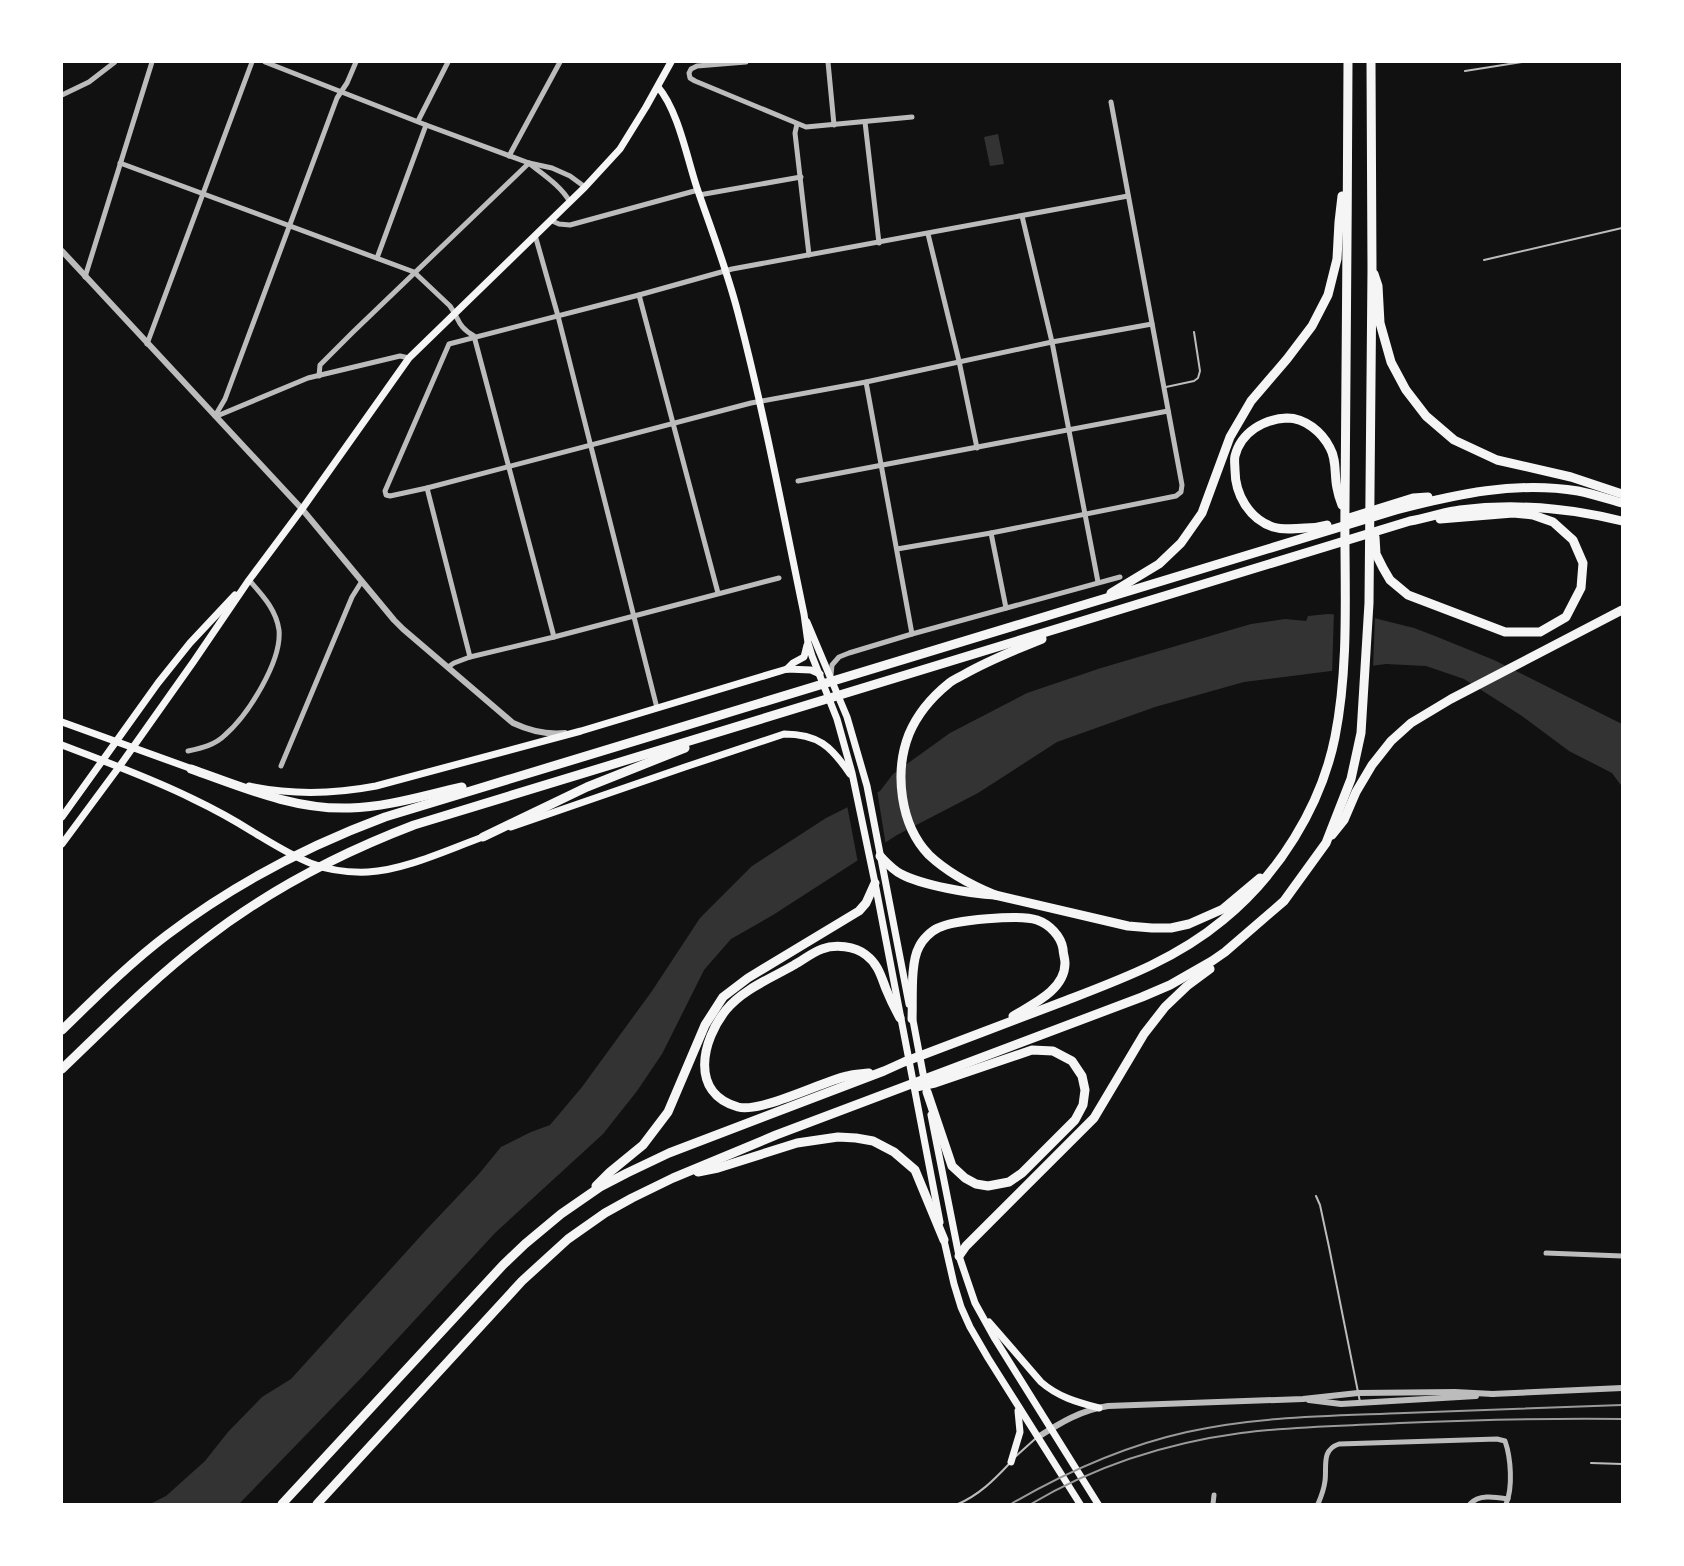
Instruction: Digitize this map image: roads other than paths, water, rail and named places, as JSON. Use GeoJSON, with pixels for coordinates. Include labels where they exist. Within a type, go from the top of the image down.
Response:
{"type":"FeatureCollection","features":[{"type":"Feature","properties":{"kind":"highway"},"geometry":{"type":"LineString","coordinates":[[282,1504],[503,1265],[543,1228],[586,1197],[655,1159],[1134,974],[1202,936],[1248,898],[1273,868],[1303,823],[1322,782],[1335,738],[1343,679],[1348,62]]}},
{"type":"Feature","properties":{"kind":"highway"},"geometry":{"type":"LineString","coordinates":[[1326,843],[1351,779],[1361,733],[1366,679],[1369,603],[1372,269],[1371,62]]}},
{"type":"Feature","properties":{"kind":"highway"},"geometry":{"type":"LineString","coordinates":[[1102,599],[1159,564],[1181,543],[1202,513],[1230,437],[1251,401],[1312,326],[1328,295],[1337,259],[1339,222],[1348,159]]}},
{"type":"Feature","properties":{"kind":"highway"},"geometry":{"type":"LineString","coordinates":[[1372,269],[1378,286],[1380,322],[1391,362],[1406,390],[1426,416],[1454,440],[1497,460],[1571,477],[1623,494]]}},
{"type":"Feature","properties":{"kind":"highway"},"geometry":{"type":"LineString","coordinates":[[1320,530],[1289,530],[1272,526],[1257,519],[1242,502],[1235,480],[1235,456],[1245,438],[1256,427],[1272,420],[1290,418],[1306,423],[1321,434],[1331,449],[1337,487],[1345,516]]}},
{"type":"Feature","properties":{"kind":"highway"},"geometry":{"type":"LineString","coordinates":[[62,1030],[129,966],[166,935],[222,896],[262,872],[322,842],[374,821],[1102,599],[1396,506],[1413,498],[1443,497],[1485,490],[1527,487],[1578,491],[1623,503]]}},
{"type":"Feature","properties":{"kind":"highway"},"geometry":{"type":"LineString","coordinates":[[1370,496],[1376,554],[1390,580],[1408,595],[1505,632],[1540,632],[1566,617],[1581,588],[1583,563],[1573,540],[1553,522],[1533,515],[1513,513],[1410,521]]}},
{"type":"Feature","properties":{"kind":"highway"},"geometry":{"type":"LineString","coordinates":[[62,1069],[148,987],[203,941],[255,904],[290,883],[332,860],[392,833],[1410,521],[1459,510],[1504,506],[1551,508],[1623,521]]}},
{"type":"Feature","properties":{"kind":"highway"},"geometry":{"type":"LineString","coordinates":[[317,1504],[516,1287],[568,1239],[632,1198],[673,1178],[881,1095],[1142,997],[1184,978],[1225,952],[1284,901],[1344,820],[1356,792],[1372,765],[1391,741],[1411,723],[1451,699],[1623,610]]}},
{"type":"Feature","properties":{"kind":"highway"},"geometry":{"type":"LineString","coordinates":[[995,895],[951,873],[928,854],[920,842],[907,817],[901,780],[909,734],[924,709],[949,683],[985,662],[1097,616]]}},
{"type":"Feature","properties":{"kind":"highway"},"geometry":{"type":"LineString","coordinates":[[483,837],[587,787],[740,725]]}},
{"type":"Feature","properties":{"kind":"highway"},"geometry":{"type":"LineString","coordinates":[[191,769],[288,802],[319,807],[349,808],[374,806],[536,771]]}},
{"type":"Feature","properties":{"kind":"highway"},"geometry":{"type":"LineString","coordinates":[[880,854],[891,868],[912,880],[979,894],[995,895],[1128,926],[1152,928],[1171,928],[1189,924],[1223,909],[1248,886],[1273,868]]}},
{"type":"Feature","properties":{"kind":"highway"},"geometry":{"type":"LineString","coordinates":[[586,1197],[610,1172],[643,1145],[668,1112],[705,1025],[723,997],[747,978],[859,911],[866,903],[875,883]]}},
{"type":"Feature","properties":{"kind":"highway"},"geometry":{"type":"LineString","coordinates":[[912,1019],[916,954],[919,946],[936,928],[957,921],[1020,917],[1036,920],[1050,928],[1062,943],[1065,964],[1061,980],[1043,999],[996,1027]]}},
{"type":"Feature","properties":{"kind":"highway"},"geometry":{"type":"LineString","coordinates":[[884,1071],[847,1076],[761,1106],[740,1108],[721,1100],[708,1086],[704,1070],[706,1050],[716,1027],[727,1010],[746,993],[823,948],[841,946],[853,948],[868,956],[880,972],[900,1018]]}},
{"type":"Feature","properties":{"kind":"highway"},"geometry":{"type":"LineString","coordinates":[[959,1257],[967,1244],[1095,1118],[1144,1034],[1165,1007],[1187,986],[1223,959],[1225,952]]}},
{"type":"Feature","properties":{"kind":"highway"},"geometry":{"type":"LineString","coordinates":[[881,1095],[935,1083],[1032,1050],[1053,1051],[1072,1061],[1082,1077],[1085,1090],[1083,1105],[1075,1120],[1022,1173],[1009,1182],[988,1186],[976,1184],[965,1178],[952,1166],[929,1104],[927,1092]]}},
{"type":"Feature","properties":{"kind":"highway"},"geometry":{"type":"LineString","coordinates":[[673,1178],[718,1168],[797,1143],[838,1137],[873,1141],[894,1152],[915,1170],[944,1240]]}},
{"type":"Feature","properties":{"kind":"main road"},"geometry":{"type":"LineString","coordinates":[[62,844],[133,748],[249,580],[409,358],[570,202],[620,149],[671,62]]}},
{"type":"Feature","properties":{"kind":"main road"},"geometry":{"type":"LineString","coordinates":[[658,87],[667,98],[737,311],[760,402],[808,643],[843,737],[875,883],[954,1284],[966,1317],[988,1358],[1080,1504]]}},
{"type":"Feature","properties":{"kind":"main road"},"geometry":{"type":"LineString","coordinates":[[62,817],[158,683],[190,643],[249,580]]}},
{"type":"Feature","properties":{"kind":"main road"},"geometry":{"type":"LineString","coordinates":[[804,614],[853,734],[868,794],[927,1092]]}},
{"type":"Feature","properties":{"kind":"main road"},"geometry":{"type":"LineString","coordinates":[[787,669],[804,657],[808,643]]}},
{"type":"Feature","properties":{"kind":"main road"},"geometry":{"type":"LineString","coordinates":[[62,722],[191,769],[266,789],[334,792],[376,786],[581,731],[787,669],[810,670],[831,677]]}},
{"type":"Feature","properties":{"kind":"main road"},"geometry":{"type":"LineString","coordinates":[[62,745],[192,799],[313,865],[351,872],[370,872],[408,864],[784,734],[798,734],[822,742],[837,755],[853,778]]}},
{"type":"Feature","properties":{"kind":"main road"},"geometry":{"type":"LineString","coordinates":[[929,1104],[959,1257],[979,1311],[1096,1502]]}},
{"type":"Feature","properties":{"kind":"main road"},"geometry":{"type":"LineString","coordinates":[[979,1311],[1050,1391],[1098,1408]]}},
{"type":"Feature","properties":{"kind":"main road"},"geometry":{"type":"LineString","coordinates":[[1011,1462],[1020,1429],[1017,1405]]}},
{"type":"Feature","properties":{"kind":"street"},"geometry":{"type":"LineString","coordinates":[[62,95],[89,82],[116,62]]}},
{"type":"Feature","properties":{"kind":"street"},"geometry":{"type":"LineString","coordinates":[[85,276],[152,62]]}},
{"type":"Feature","properties":{"kind":"street"},"geometry":{"type":"LineString","coordinates":[[147,344],[252,62]]}},
{"type":"Feature","properties":{"kind":"street"},"geometry":{"type":"LineString","coordinates":[[265,62],[509,156],[552,168],[570,176],[585,187]]}},
{"type":"Feature","properties":{"kind":"street"},"geometry":{"type":"LineString","coordinates":[[216,416],[225,399],[337,98],[356,62]]}},
{"type":"Feature","properties":{"kind":"street"},"geometry":{"type":"LineString","coordinates":[[418,121],[448,62]]}},
{"type":"Feature","properties":{"kind":"street"},"geometry":{"type":"LineString","coordinates":[[509,156],[560,62]]}},
{"type":"Feature","properties":{"kind":"street"},"geometry":{"type":"LineString","coordinates":[[746,62],[697,66],[691,69],[690,78],[806,128],[912,117]]}},
{"type":"Feature","properties":{"kind":"street"},"geometry":{"type":"LineString","coordinates":[[828,62],[834,125]]}},
{"type":"Feature","properties":{"kind":"street"},"geometry":{"type":"LineString","coordinates":[[897,549],[1085,515],[1176,496],[1181,492],[1182,485],[1112,102]]}},
{"type":"Feature","properties":{"kind":"street"},"geometry":{"type":"LineString","coordinates":[[866,122],[879,243]]}},
{"type":"Feature","properties":{"kind":"street"},"geometry":{"type":"LineString","coordinates":[[797,124],[795,133],[809,255]]}},
{"type":"Feature","properties":{"kind":"street"},"geometry":{"type":"LineString","coordinates":[[377,258],[426,125]]}},
{"type":"Feature","properties":{"kind":"street"},"geometry":{"type":"LineString","coordinates":[[120,163],[414,272],[450,306],[464,330],[474,336],[554,637]]}},
{"type":"Feature","properties":{"kind":"street"},"geometry":{"type":"LineString","coordinates":[[529,163],[565,193],[570,202]]}},
{"type":"Feature","properties":{"kind":"street"},"geometry":{"type":"LineString","coordinates":[[319,376],[320,366],[414,272],[529,163]]}},
{"type":"Feature","properties":{"kind":"street"},"geometry":{"type":"LineString","coordinates":[[550,220],[570,225],[698,192],[801,177]]}},
{"type":"Feature","properties":{"kind":"street"},"geometry":{"type":"LineString","coordinates":[[1128,196],[732,268],[639,295],[449,344],[386,488],[386,495],[427,488],[760,402],[1052,342],[1152,324]]}},
{"type":"Feature","properties":{"kind":"street"},"geometry":{"type":"LineString","coordinates":[[1022,216],[1052,342],[1098,582]]}},
{"type":"Feature","properties":{"kind":"street"},"geometry":{"type":"LineString","coordinates":[[927,234],[977,448]]}},
{"type":"Feature","properties":{"kind":"street"},"geometry":{"type":"LineString","coordinates":[[535,235],[558,316],[657,708]]}},
{"type":"Feature","properties":{"kind":"street"},"geometry":{"type":"LineString","coordinates":[[62,251],[302,508],[394,620],[513,723],[545,734],[581,731]]}},
{"type":"Feature","properties":{"kind":"street"},"geometry":{"type":"LineString","coordinates":[[639,295],[718,593]]}},
{"type":"Feature","properties":{"kind":"street"},"geometry":{"type":"LineString","coordinates":[[216,416],[308,378],[400,356],[409,358]]}},
{"type":"Feature","properties":{"kind":"street"},"geometry":{"type":"LineString","coordinates":[[866,382],[912,634]]}},
{"type":"Feature","properties":{"kind":"street"},"geometry":{"type":"LineString","coordinates":[[798,481],[1168,411]]}},
{"type":"Feature","properties":{"kind":"street"},"geometry":{"type":"LineString","coordinates":[[427,488],[470,657]]}},
{"type":"Feature","properties":{"kind":"street"},"geometry":{"type":"LineString","coordinates":[[991,533],[1006,608]]}},
{"type":"Feature","properties":{"kind":"street"},"geometry":{"type":"LineString","coordinates":[[831,677],[832,665],[839,657],[849,653],[1120,577]]}},
{"type":"Feature","properties":{"kind":"street"},"geometry":{"type":"LineString","coordinates":[[448,667],[470,657],[779,578]]}},
{"type":"Feature","properties":{"kind":"street"},"geometry":{"type":"LineString","coordinates":[[188,751],[213,744],[236,725],[266,680],[276,655],[279,632],[277,620],[266,599],[249,580]]}},
{"type":"Feature","properties":{"kind":"street"},"geometry":{"type":"LineString","coordinates":[[281,766],[352,597],[362,581]]}},
{"type":"Feature","properties":{"kind":"street"},"geometry":{"type":"LineString","coordinates":[[1546,1253],[1623,1256]]}},
{"type":"Feature","properties":{"kind":"street"},"geometry":{"type":"LineString","coordinates":[[1303,1399],[1331,1403],[1623,1388]]}},
{"type":"Feature","properties":{"kind":"street"},"geometry":{"type":"LineString","coordinates":[[1038,1437],[1068,1418],[1098,1408],[1303,1399],[1358,1393],[1493,1394]]}},
{"type":"Feature","properties":{"kind":"street"},"geometry":{"type":"LineString","coordinates":[[1318,1504],[1326,1480],[1325,1458],[1327,1451],[1333,1446],[1497,1438],[1505,1441],[1508,1449],[1511,1489],[1507,1502],[1480,1497],[1470,1504]]}},
{"type":"Feature","properties":{"kind":"street"},"geometry":{"type":"LineString","coordinates":[[1213,1504],[1214,1495]]}},
{"type":"Feature","properties":{"kind":"lane"},"geometry":{"type":"LineString","coordinates":[[1465,71],[1522,62]]}},
{"type":"Feature","properties":{"kind":"lane"},"geometry":{"type":"LineString","coordinates":[[1484,260],[1623,228]]}},
{"type":"Feature","properties":{"kind":"lane"},"geometry":{"type":"LineString","coordinates":[[1164,387],[1194,381],[1198,378],[1200,371],[1194,332]]}},
{"type":"Feature","properties":{"kind":"lane"},"geometry":{"type":"LineString","coordinates":[[1316,1196],[1329,1247],[1360,1402]]}},
{"type":"Feature","properties":{"kind":"lane"},"geometry":{"type":"LineString","coordinates":[[958,1504],[970,1499],[992,1482],[1038,1437]]}},
{"type":"Feature","properties":{"kind":"lane"},"geometry":{"type":"LineString","coordinates":[[1591,1463],[1623,1464]]}},
{"type":"Feature","properties":{"kind":"railway"},"geometry":{"type":"LineString","coordinates":[[1011,1504],[1053,1481],[1118,1452],[1187,1432],[1214,1427],[1322,1416],[1622,1405]]}},
{"type":"Feature","properties":{"kind":"railway"},"geometry":{"type":"LineString","coordinates":[[1031,1504],[1055,1490],[1106,1467],[1159,1450],[1213,1437],[1300,1428],[1428,1422],[1622,1419]]}}]}
